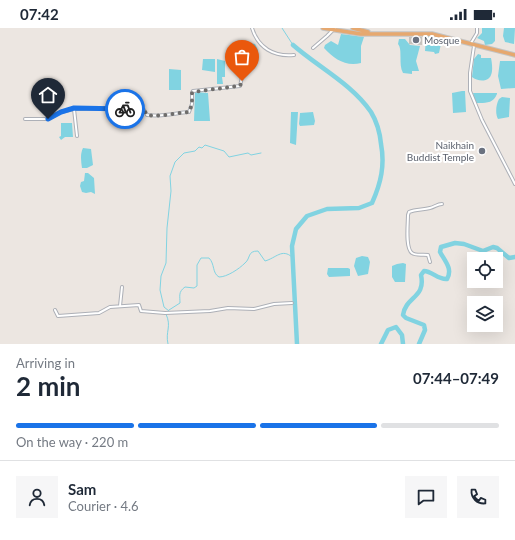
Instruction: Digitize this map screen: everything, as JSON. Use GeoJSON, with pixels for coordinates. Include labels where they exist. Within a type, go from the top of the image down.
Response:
{"type":"FeatureCollection","features":[{"type":"Feature","properties":{"kind":"highway"},"geometry":{"type":"LineString","coordinates":[[323,28],[361,34],[432,34],[515,55]]}},
{"type":"Feature","properties":{"kind":"highway"},"geometry":{"type":"LineString","coordinates":[[353,28],[371,34]]}},
{"type":"Feature","properties":{"kind":"street"},"geometry":{"type":"LineString","coordinates":[[252,28],[266,50],[282,56],[294,56]]}},
{"type":"Feature","properties":{"kind":"street"},"geometry":{"type":"LineString","coordinates":[[477,28],[477,33],[472,45],[470,91],[482,120],[515,184]]}},
{"type":"Feature","properties":{"kind":"street"},"geometry":{"type":"LineString","coordinates":[[313,48],[334,29]]}},
{"type":"Feature","properties":{"kind":"street"},"geometry":{"type":"LineString","coordinates":[[25,119],[48,119],[61,112],[75,109],[137,109],[144,110],[147,115],[157,116],[176,112],[189,112],[192,104],[193,92],[240,86],[242,77]]}},
{"type":"Feature","properties":{"kind":"street"},"geometry":{"type":"LineString","coordinates":[[75,109],[77,136]]}},
{"type":"Feature","properties":{"kind":"street"},"geometry":{"type":"LineString","coordinates":[[430,262],[428,255],[413,254],[407,245],[408,215],[409,212],[414,210],[431,208],[437,204],[442,204]]}},
{"type":"Feature","properties":{"kind":"street"},"geometry":{"type":"LineString","coordinates":[[120,306],[122,287]]}},
{"type":"Feature","properties":{"kind":"street"},"geometry":{"type":"LineString","coordinates":[[55,310],[58,316],[99,313],[110,307],[139,305],[140,311],[165,313],[210,311],[228,308],[254,309],[274,304],[292,303]]}},
{"type":"Feature","properties":{"kind":"water"},"geometry":{"type":"Polygon","coordinates":[[[482,28],[495,28],[495,41],[492,44],[485,45],[484,41],[477,38],[482,33],[482,28]]]}},
{"type":"Feature","properties":{"kind":"water"},"geometry":{"type":"Polygon","coordinates":[[[504,28],[515,28],[514,44],[505,42],[503,36],[504,28]]]}},
{"type":"Feature","properties":{"kind":"water"},"geometry":{"type":"Polygon","coordinates":[[[341,34],[364,37],[361,46],[361,63],[345,63],[336,59],[324,48],[325,45],[331,41],[338,45],[341,34]]]}},
{"type":"Feature","properties":{"kind":"water"},"geometry":{"type":"Polygon","coordinates":[[[430,36],[442,39],[439,53],[435,54],[434,52],[425,51],[426,37],[430,36]]]}},
{"type":"Feature","properties":{"kind":"water"},"geometry":{"type":"Polygon","coordinates":[[[399,39],[405,39],[410,45],[420,46],[416,61],[419,71],[412,71],[412,74],[403,73],[398,44],[399,39]]]}},
{"type":"Feature","properties":{"kind":"water"},"geometry":{"type":"Polygon","coordinates":[[[245,42],[255,44],[258,50],[258,58],[255,58],[256,67],[254,68],[243,66],[241,57],[243,44],[245,42]]]}},
{"type":"Feature","properties":{"kind":"water"},"geometry":{"type":"Polygon","coordinates":[[[478,54],[481,55],[481,58],[491,58],[492,73],[490,78],[485,80],[477,80],[472,77],[474,59],[478,54]]]}},
{"type":"Feature","properties":{"kind":"water"},"geometry":{"type":"Polygon","coordinates":[[[203,59],[215,59],[215,72],[202,70],[203,59]]]}},
{"type":"Feature","properties":{"kind":"water"},"geometry":{"type":"Polygon","coordinates":[[[217,59],[225,61],[225,77],[222,77],[223,84],[217,84],[217,59]]]}},
{"type":"Feature","properties":{"kind":"water"},"geometry":{"type":"Polygon","coordinates":[[[500,61],[515,61],[515,88],[501,89],[498,76],[500,61]]]}},
{"type":"Feature","properties":{"kind":"water"},"geometry":{"type":"Polygon","coordinates":[[[169,69],[181,70],[181,90],[169,90],[169,69]]]}},
{"type":"Feature","properties":{"kind":"water"},"geometry":{"type":"Polygon","coordinates":[[[465,91],[466,112],[453,113],[452,93],[465,91]]]}},
{"type":"Feature","properties":{"kind":"water"},"geometry":{"type":"Polygon","coordinates":[[[195,92],[208,93],[210,121],[194,121],[195,92]]]}},
{"type":"Feature","properties":{"kind":"water"},"geometry":{"type":"Polygon","coordinates":[[[473,93],[497,94],[491,101],[485,103],[475,103],[473,93]]]}},
{"type":"Feature","properties":{"kind":"water"},"geometry":{"type":"Polygon","coordinates":[[[502,97],[510,98],[509,117],[498,119],[496,114],[497,106],[499,99],[502,97]]]}},
{"type":"Feature","properties":{"kind":"water"},"geometry":{"type":"Polygon","coordinates":[[[291,112],[298,112],[296,145],[290,143],[291,112]]]}},
{"type":"Feature","properties":{"kind":"water"},"geometry":{"type":"Polygon","coordinates":[[[313,112],[315,121],[314,125],[300,126],[300,113],[313,112]]]}},
{"type":"Feature","properties":{"kind":"water"},"geometry":{"type":"Polygon","coordinates":[[[61,123],[72,123],[73,137],[65,137],[61,140],[59,137],[61,136],[61,123]]]}},
{"type":"Feature","properties":{"kind":"water"},"geometry":{"type":"Polygon","coordinates":[[[83,148],[91,149],[93,165],[87,168],[82,168],[81,155],[83,148]]]}},
{"type":"Feature","properties":{"kind":"water"},"geometry":{"type":"Polygon","coordinates":[[[85,173],[88,173],[94,178],[95,194],[91,192],[82,192],[80,186],[81,182],[84,181],[85,173]]]}},
{"type":"Feature","properties":{"kind":"water"},"geometry":{"type":"Polygon","coordinates":[[[362,256],[368,257],[370,262],[368,274],[358,276],[354,266],[356,258],[362,256]]]}},
{"type":"Feature","properties":{"kind":"water"},"geometry":{"type":"Polygon","coordinates":[[[403,263],[406,264],[405,282],[395,282],[392,277],[392,266],[403,263]]]}},
{"type":"Feature","properties":{"kind":"water"},"geometry":{"type":"Polygon","coordinates":[[[328,268],[348,268],[350,269],[350,276],[329,277],[327,274],[328,268]]]}},
{"type":"Feature","properties":{"kind":"building","name":"Mosque"},"geometry":{"type":"Polygon","coordinates":[[[409,37],[422,37],[422,45],[409,44],[409,37]]]}},
{"type":"Feature","properties":{"kind":"waterway"},"geometry":{"type":"LineString","coordinates":[[282,28],[293,45]]}},
{"type":"Feature","properties":{"kind":"waterway"},"geometry":{"type":"LineString","coordinates":[[293,45],[345,84],[371,112],[377,124],[383,159],[380,181],[372,203],[359,208],[327,209],[307,216],[296,229],[292,246],[297,344]]}},
{"type":"Feature","properties":{"kind":"waterway"},"geometry":{"type":"LineString","coordinates":[[169,311],[164,307],[160,290],[161,276],[166,263],[167,228],[171,191],[170,176],[175,162],[184,153],[195,151],[199,147],[202,148],[205,145],[224,151],[229,157],[248,153],[251,155],[261,153]]}},
{"type":"Feature","properties":{"kind":"waterway"},"geometry":{"type":"LineString","coordinates":[[419,344],[425,330],[424,325],[406,318],[403,315],[408,304],[421,288],[421,275],[424,271],[447,279],[449,275],[449,268],[440,252],[441,247],[455,243],[464,244],[483,251],[493,247],[497,248],[509,258],[515,257]]}},
{"type":"Feature","properties":{"kind":"waterway"},"geometry":{"type":"LineString","coordinates":[[169,310],[180,303],[180,294],[185,287],[194,288],[197,286],[197,265],[201,258],[209,258],[215,273],[219,277],[222,277],[240,268],[247,261],[251,253],[255,251],[258,251],[265,261],[279,254],[285,253],[292,257]]}},
{"type":"Feature","properties":{"kind":"waterway"},"geometry":{"type":"LineString","coordinates":[[166,314],[168,318],[168,344]]}},
{"type":"Feature","properties":{"kind":"waterway"},"geometry":{"type":"LineString","coordinates":[[381,344],[388,330],[396,327],[402,335],[403,344]]}},
{"type":"Feature","properties":{"kind":"way so far"},"geometry":{"type":"LineString","coordinates":[[125,109],[144,110],[147,115],[157,116],[165,116],[176,112],[189,112],[192,104],[193,92],[240,86],[242,81]]}},
{"type":"Feature","properties":{"kind":"place","name":"Mosque"},"geometry":{"type":"Point","coordinates":[416,40]}},
{"type":"Feature","properties":{"kind":"place","name":"Naikhain Buddist Temple"},"geometry":{"type":"Point","coordinates":[482,151]}},
{"type":"Feature","properties":{"kind":"route"},"geometry":{"type":"LineString","coordinates":[[48,119],[61,112],[74,108],[125,109]]}}]}
